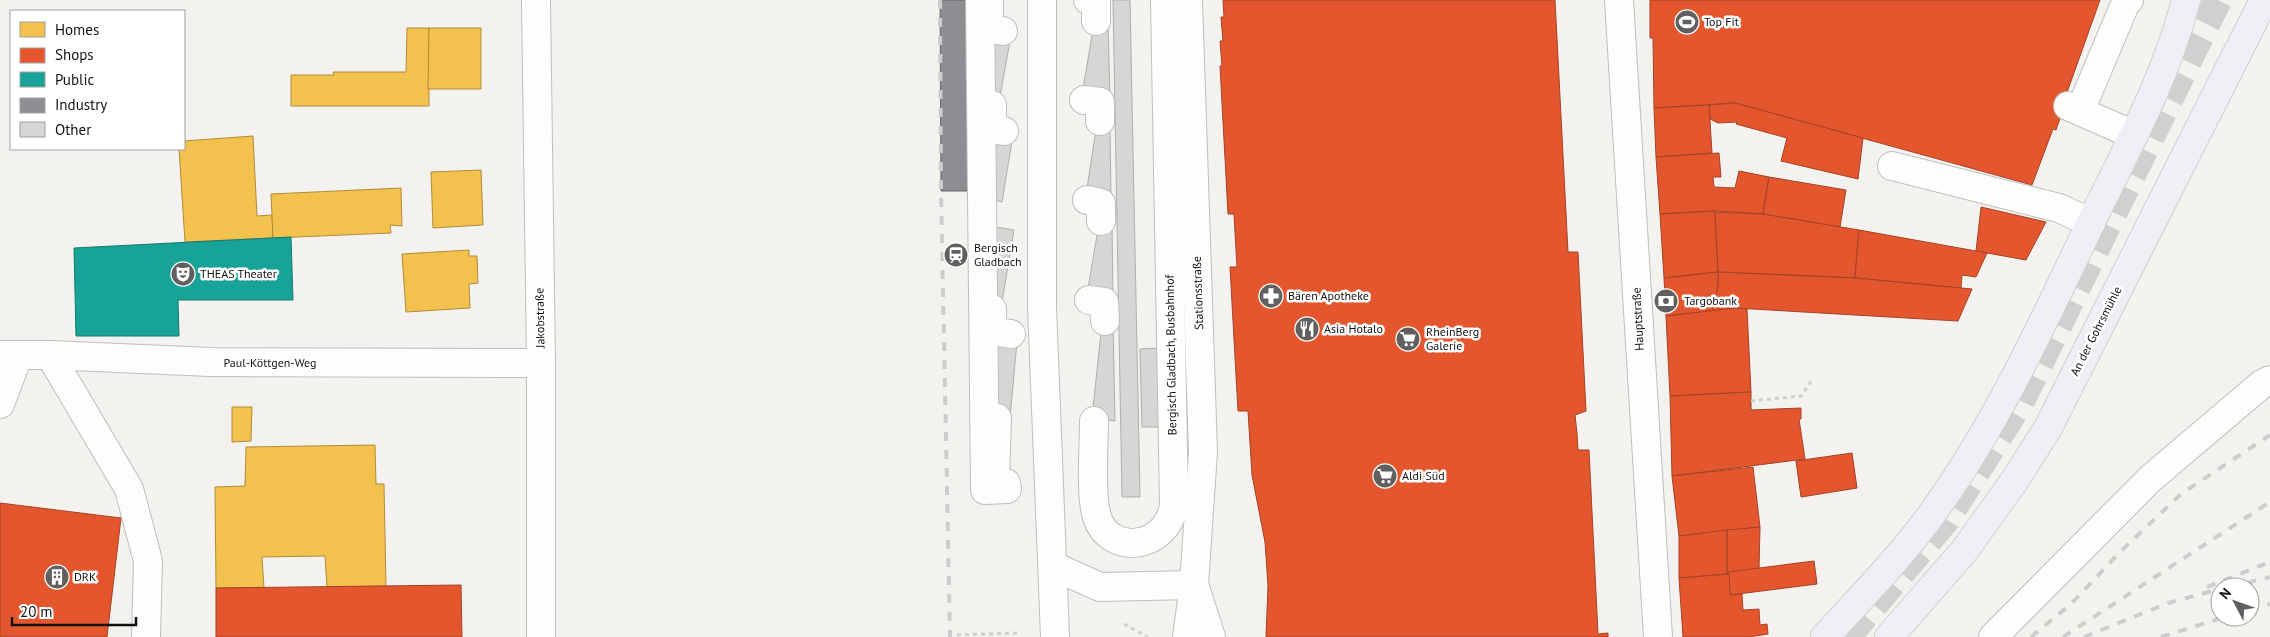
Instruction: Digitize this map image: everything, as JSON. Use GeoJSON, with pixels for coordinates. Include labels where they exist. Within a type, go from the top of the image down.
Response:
{"type":"FeatureCollection","features":[{"type":"Feature","properties":{"kind":"main road"},"geometry":{"type":"LineString","coordinates":[[1826,637],[1902,551],[1933,512],[1962,469],[2015,379],[2134,135],[2169,55],[2186,0]]}},
{"type":"Feature","properties":{"kind":"main road","name":"An der Gohrsmühle"},"geometry":{"type":"LineString","coordinates":[[1889,637],[1964,551],[2016,480],[2048,428],[2264,0]]}},
{"type":"Feature","properties":{"kind":"street","name":"Jakobstraße"},"geometry":{"type":"LineString","coordinates":[[536,0],[541,364],[542,637]]}},
{"type":"Feature","properties":{"kind":"street"},"geometry":{"type":"LineString","coordinates":[[1042,0],[1042,307],[1055,634]]}},
{"type":"Feature","properties":{"kind":"street","name":"Bergisch Gladbach, Busbahnhof"},"geometry":{"type":"LineString","coordinates":[[1094,421],[1094,504],[1097,519],[1107,532],[1120,541],[1135,543],[1149,540],[1163,532],[1172,518],[1174,505],[1165,0]]}},
{"type":"Feature","properties":{"kind":"street","name":"Stationsstraße"},"geometry":{"type":"LineString","coordinates":[[1186,637],[1194,585],[1203,452],[1188,0]]}},
{"type":"Feature","properties":{"kind":"street","name":"Hauptstraße"},"geometry":{"type":"LineString","coordinates":[[1618,0],[1658,637]]}},
{"type":"Feature","properties":{"kind":"street"},"geometry":{"type":"LineString","coordinates":[[2129,0],[2126,2],[2074,108],[2134,135]]}},
{"type":"Feature","properties":{"kind":"street"},"geometry":{"type":"LineString","coordinates":[[984,1],[989,29],[1003,31]]}},
{"type":"Feature","properties":{"kind":"street"},"geometry":{"type":"LineString","coordinates":[[984,1],[985,490],[1007,489],[1006,483],[995,481],[997,418]]}},
{"type":"Feature","properties":{"kind":"street"},"geometry":{"type":"LineString","coordinates":[[1084,100],[1100,102],[1100,121]]}},
{"type":"Feature","properties":{"kind":"street"},"geometry":{"type":"LineString","coordinates":[[992,105],[992,129],[1004,131]]}},
{"type":"Feature","properties":{"kind":"street"},"geometry":{"type":"LineString","coordinates":[[1892,166],[2059,208],[2091,222]]}},
{"type":"Feature","properties":{"kind":"street"},"geometry":{"type":"LineString","coordinates":[[992,206],[993,230],[1005,232]]}},
{"type":"Feature","properties":{"kind":"street"},"geometry":{"type":"LineString","coordinates":[[1089,300],[1104,302],[1105,321]]}},
{"type":"Feature","properties":{"kind":"street"},"geometry":{"type":"LineString","coordinates":[[992,308],[992,331],[1011,334]]}},
{"type":"Feature","properties":{"kind":"street","name":"Paul-Köttgen-Weg"},"geometry":{"type":"LineString","coordinates":[[9,356],[50,355],[210,362],[541,364]]}},
{"type":"Feature","properties":{"kind":"street"},"geometry":{"type":"LineString","coordinates":[[50,355],[129,489],[148,561],[146,637]]}},
{"type":"Feature","properties":{"kind":"street"},"geometry":{"type":"LineString","coordinates":[[0,404],[9,356]]}},
{"type":"Feature","properties":{"kind":"street"},"geometry":{"type":"LineString","coordinates":[[1993,637],[2150,479],[2262,384],[2270,380]]}},
{"type":"Feature","properties":{"kind":"street"},"geometry":{"type":"LineString","coordinates":[[1053,566],[1100,587],[1194,585]]}},
{"type":"Feature","properties":{"kind":"street","name":"Stationsstraße"},"geometry":{"type":"LineString","coordinates":[[1194,585],[1211,637]]}},
{"type":"Feature","properties":{"kind":"path"},"geometry":{"type":"LineString","coordinates":[[1751,401],[1800,396],[1812,380]]}},
{"type":"Feature","properties":{"kind":"path"},"geometry":{"type":"LineString","coordinates":[[957,635],[1055,634]]}},
{"type":"Feature","properties":{"kind":"building: Homes"},"geometry":{"type":"Polygon","coordinates":[[[407,28],[429,28],[429,106],[291,106],[291,75],[334,75],[333,72],[406,72],[407,28]]]}},
{"type":"Feature","properties":{"kind":"building: Homes"},"geometry":{"type":"Polygon","coordinates":[[[429,28],[481,28],[481,89],[428,89],[429,28]]]}},
{"type":"Feature","properties":{"kind":"building: Homes"},"geometry":{"type":"Polygon","coordinates":[[[253,136],[257,216],[272,215],[273,238],[185,242],[179,150],[185,150],[185,141],[253,136]]]}},
{"type":"Feature","properties":{"kind":"building: Homes"},"geometry":{"type":"Polygon","coordinates":[[[481,170],[483,225],[433,228],[431,172],[481,170]]]}},
{"type":"Feature","properties":{"kind":"building: Homes"},"geometry":{"type":"Polygon","coordinates":[[[401,188],[402,226],[390,225],[391,233],[273,238],[271,194],[401,188]]]}},
{"type":"Feature","properties":{"kind":"building: Homes"},"geometry":{"type":"Polygon","coordinates":[[[469,250],[469,256],[477,256],[478,283],[469,284],[470,308],[406,312],[402,254],[469,250]]]}},
{"type":"Feature","properties":{"kind":"building: Homes"},"geometry":{"type":"Polygon","coordinates":[[[232,407],[252,407],[251,441],[232,442],[232,407]]]}},
{"type":"Feature","properties":{"kind":"building: Homes"},"geometry":{"type":"Polygon","coordinates":[[[375,445],[376,484],[384,484],[386,586],[327,587],[325,556],[262,557],[264,588],[216,588],[215,487],[245,486],[246,447],[375,445]]]}},
{"type":"Feature","properties":{"kind":"building: Shops","name":"RheinBerg Galerie"},"geometry":{"type":"Polygon","coordinates":[[[1223,0],[1555,0],[1568,252],[1578,252],[1586,411],[1575,415],[1578,450],[1589,450],[1598,634],[1608,633],[1608,637],[1266,637],[1268,586],[1265,542],[1252,475],[1248,411],[1238,411],[1230,267],[1237,267],[1234,214],[1228,214],[1220,66],[1222,66],[1220,41],[1223,41],[1221,17],[1224,17],[1223,0]]]}},
{"type":"Feature","properties":{"kind":"building: Shops"},"geometry":{"type":"Polygon","coordinates":[[[1650,0],[2100,0],[2065,98],[2065,104],[2056,130],[2053,129],[2032,185],[1735,103],[1654,108],[1653,38],[1650,38],[1650,0]]]}},
{"type":"Feature","properties":{"kind":"building: Shops"},"geometry":{"type":"Polygon","coordinates":[[[1735,103],[1863,138],[1858,179],[1781,161],[1787,138],[1736,124],[1737,122],[1718,123],[1710,119],[1709,105],[1735,103]]]}},
{"type":"Feature","properties":{"kind":"building: Shops"},"geometry":{"type":"Polygon","coordinates":[[[1709,105],[1712,153],[1656,157],[1654,108],[1709,105]]]}},
{"type":"Feature","properties":{"kind":"building: Shops"},"geometry":{"type":"Polygon","coordinates":[[[1719,153],[1721,177],[1713,177],[1714,187],[1735,188],[1739,171],[1769,177],[1763,214],[1715,211],[1660,214],[1656,157],[1719,153]]]}},
{"type":"Feature","properties":{"kind":"building: Shops"},"geometry":{"type":"Polygon","coordinates":[[[1769,177],[1846,190],[1840,227],[1763,214],[1769,177]]]}},
{"type":"Feature","properties":{"kind":"building: Shops"},"geometry":{"type":"Polygon","coordinates":[[[1981,207],[2046,222],[2026,260],[1976,251],[1981,207]]]}},
{"type":"Feature","properties":{"kind":"building: Shops"},"geometry":{"type":"Polygon","coordinates":[[[1715,211],[1718,272],[1664,278],[1660,214],[1715,211]]]}},
{"type":"Feature","properties":{"kind":"building: Shops"},"geometry":{"type":"Polygon","coordinates":[[[1715,212],[1763,214],[1859,230],[1855,278],[1718,272],[1715,212]]]}},
{"type":"Feature","properties":{"kind":"building: Shops"},"geometry":{"type":"Polygon","coordinates":[[[1859,230],[1987,253],[1976,277],[1962,275],[1961,288],[1855,278],[1859,230]]]}},
{"type":"Feature","properties":{"kind":"building: Shops"},"geometry":{"type":"Polygon","coordinates":[[[1718,272],[1855,278],[1972,289],[1958,321],[1735,308],[1713,311],[1718,285],[1718,272]]]}},
{"type":"Feature","properties":{"kind":"building: Shops"},"geometry":{"type":"Polygon","coordinates":[[[1718,272],[1718,285],[1713,311],[1666,316],[1664,278],[1718,272]]]}},
{"type":"Feature","properties":{"kind":"building: Shops"},"geometry":{"type":"Polygon","coordinates":[[[1735,308],[1747,309],[1751,392],[1670,396],[1666,316],[1735,308]]]}},
{"type":"Feature","properties":{"kind":"building: Shops"},"geometry":{"type":"Polygon","coordinates":[[[1751,392],[1751,410],[1801,408],[1801,419],[1799,419],[1805,459],[1672,476],[1670,396],[1751,392]]]}},
{"type":"Feature","properties":{"kind":"building: Shops"},"geometry":{"type":"Polygon","coordinates":[[[1852,453],[1857,488],[1801,497],[1796,461],[1852,453]]]}},
{"type":"Feature","properties":{"kind":"building: Shops"},"geometry":{"type":"Polygon","coordinates":[[[1753,467],[1760,527],[1679,536],[1672,476],[1753,467]]]}},
{"type":"Feature","properties":{"kind":"building: Shops","name":"DRK"},"geometry":{"type":"Polygon","coordinates":[[[0,503],[121,518],[107,637],[0,637],[0,503]]]}},
{"type":"Feature","properties":{"kind":"building: Shops"},"geometry":{"type":"Polygon","coordinates":[[[1760,527],[1759,569],[1727,574],[1727,530],[1760,527]]]}},
{"type":"Feature","properties":{"kind":"building: Shops"},"geometry":{"type":"Polygon","coordinates":[[[1727,530],[1727,574],[1679,578],[1679,536],[1727,530]]]}},
{"type":"Feature","properties":{"kind":"building: Shops"},"geometry":{"type":"Polygon","coordinates":[[[1814,561],[1817,584],[1730,595],[1728,572],[1814,561]]]}},
{"type":"Feature","properties":{"kind":"building: Shops"},"geometry":{"type":"Polygon","coordinates":[[[1729,574],[1730,595],[1742,594],[1743,610],[1759,609],[1760,625],[1767,624],[1768,634],[1749,637],[1683,637],[1679,578],[1729,574]]]}},
{"type":"Feature","properties":{"kind":"building: Shops"},"geometry":{"type":"Polygon","coordinates":[[[461,585],[462,637],[216,637],[216,588],[461,585]]]}},
{"type":"Feature","properties":{"kind":"building: Public","name":"THEAS Theater"},"geometry":{"type":"Polygon","coordinates":[[[291,237],[293,300],[178,300],[179,336],[76,336],[74,248],[291,237]]]}},
{"type":"Feature","properties":{"kind":"building: Industry"},"geometry":{"type":"Polygon","coordinates":[[[940,0],[975,0],[975,191],[941,191],[940,0]]]}},
{"type":"Feature","properties":{"kind":"building: Other"},"geometry":{"type":"Polygon","coordinates":[[[1113,0],[1130,0],[1140,497],[1122,497],[1113,0]]]}},
{"type":"Feature","properties":{"kind":"building: Other"},"geometry":{"type":"Polygon","coordinates":[[[1094,23],[1108,23],[1110,99],[1082,95],[1094,23]]]}},
{"type":"Feature","properties":{"kind":"building: Other"},"geometry":{"type":"Polygon","coordinates":[[[987,26],[1012,30],[999,102],[981,100],[987,26]]]}},
{"type":"Feature","properties":{"kind":"building: Other"},"geometry":{"type":"Polygon","coordinates":[[[1097,123],[1110,124],[1111,199],[1086,195],[1097,123]]]}},
{"type":"Feature","properties":{"kind":"building: Other"},"geometry":{"type":"Polygon","coordinates":[[[989,126],[1014,129],[1002,202],[984,198],[989,126]]]}},
{"type":"Feature","properties":{"kind":"building: Other"},"geometry":{"type":"Polygon","coordinates":[[[1099,223],[1112,223],[1113,299],[1087,295],[1099,223]]]}},
{"type":"Feature","properties":{"kind":"building: Other"},"geometry":{"type":"Polygon","coordinates":[[[989,226],[1014,230],[1002,302],[983,298],[989,226]]]}},
{"type":"Feature","properties":{"kind":"building: Other"},"geometry":{"type":"Polygon","coordinates":[[[1102,323],[1113,324],[1115,421],[1092,418],[1102,323]]]}},
{"type":"Feature","properties":{"kind":"building: Other"},"geometry":{"type":"Polygon","coordinates":[[[989,325],[1018,331],[1009,428],[989,421],[989,325]]]}},
{"type":"Feature","properties":{"kind":"building: Other"},"geometry":{"type":"Polygon","coordinates":[[[1162,348],[1164,427],[1142,427],[1140,349],[1162,348]]]}},
{"type":"Feature","properties":{"kind":"tunnel"},"geometry":{"type":"LineString","coordinates":[[1847,637],[1946,520],[2021,401],[2218,0]]}},
{"type":"Feature","properties":{"kind":"railway"},"geometry":{"type":"LineString","coordinates":[[940,0],[941,191],[950,637]]}},
{"type":"Feature","properties":{"kind":"railway"},"geometry":{"type":"LineString","coordinates":[[2031,637],[2071,604],[2122,550],[2181,494],[2270,435]]}},
{"type":"Feature","properties":{"kind":"railway"},"geometry":{"type":"LineString","coordinates":[[2063,637],[2270,502]]}},
{"type":"Feature","properties":{"kind":"railway"},"geometry":{"type":"LineString","coordinates":[[2207,587],[2270,562]]}},
{"type":"Feature","properties":{"kind":"railway"},"geometry":{"type":"LineString","coordinates":[[2260,580],[2270,577]]}},
{"type":"Feature","properties":{"kind":"railway"},"geometry":{"type":"LineString","coordinates":[[2084,637],[2168,603],[2210,592]]}},
{"type":"Feature","properties":{"kind":"railway"},"geometry":{"type":"LineString","coordinates":[[2260,607],[2270,604]]}},
{"type":"Feature","properties":{"kind":"railway"},"geometry":{"type":"LineString","coordinates":[[2161,637],[2210,622]]}},
{"type":"Feature","properties":{"kind":"place","name":"Top Fit"},"geometry":{"type":"Point","coordinates":[1687,22]}},
{"type":"Feature","properties":{"kind":"place","name":"Bergisch Gladbach"},"geometry":{"type":"Point","coordinates":[956,255]}},
{"type":"Feature","properties":{"kind":"place","name":"THEAS Theater"},"geometry":{"type":"Point","coordinates":[183,274]}},
{"type":"Feature","properties":{"kind":"place","name":"Bären Apotheke"},"geometry":{"type":"Point","coordinates":[1271,296]}},
{"type":"Feature","properties":{"kind":"place","name":"Targobank"},"geometry":{"type":"Point","coordinates":[1666,301]}},
{"type":"Feature","properties":{"kind":"place","name":"Asia Hotalo"},"geometry":{"type":"Point","coordinates":[1307,329]}},
{"type":"Feature","properties":{"kind":"place","name":"RheinBerg Galerie"},"geometry":{"type":"Point","coordinates":[1408,339]}},
{"type":"Feature","properties":{"kind":"place","name":"Aldi Süd"},"geometry":{"type":"Point","coordinates":[1385,476]}},
{"type":"Feature","properties":{"kind":"place","name":"DRK"},"geometry":{"type":"Point","coordinates":[57,577]}}]}
